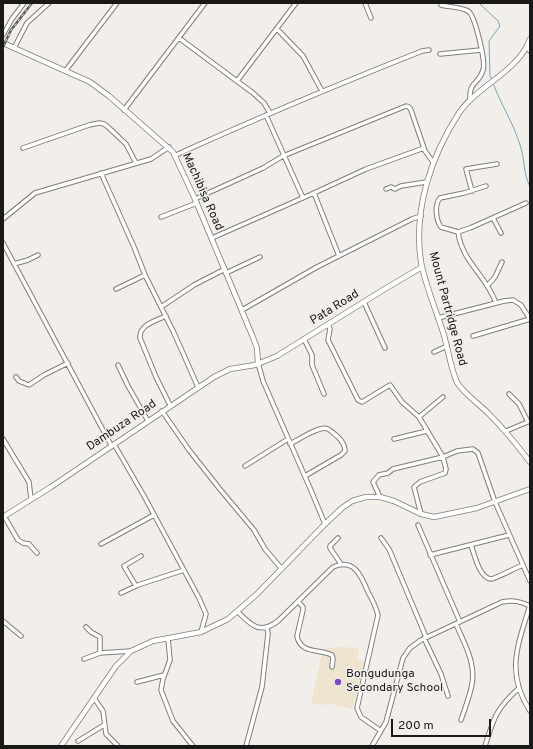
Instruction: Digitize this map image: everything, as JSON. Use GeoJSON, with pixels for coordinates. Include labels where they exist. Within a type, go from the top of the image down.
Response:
{"type":"FeatureCollection","features":[{"type":"Feature","properties":{"kind":"street"},"geometry":{"type":"LineString","coordinates":[[3,35],[12,19],[24,3]]}},
{"type":"Feature","properties":{"kind":"street"},"geometry":{"type":"LineString","coordinates":[[14,48],[27,23],[48,3]]}},
{"type":"Feature","properties":{"kind":"street"},"geometry":{"type":"LineString","coordinates":[[66,70],[117,3]]}},
{"type":"Feature","properties":{"kind":"street"},"geometry":{"type":"LineString","coordinates":[[124,110],[205,3]]}},
{"type":"Feature","properties":{"kind":"street"},"geometry":{"type":"LineString","coordinates":[[237,81],[296,3]]}},
{"type":"Feature","properties":{"kind":"street"},"geometry":{"type":"LineString","coordinates":[[365,3],[371,18]]}},
{"type":"Feature","properties":{"kind":"street"},"geometry":{"type":"LineString","coordinates":[[441,5],[470,12],[479,38],[484,67],[481,75],[471,88],[470,100]]}},
{"type":"Feature","properties":{"kind":"street"},"geometry":{"type":"LineString","coordinates":[[277,29],[303,56],[322,91]]}},
{"type":"Feature","properties":{"kind":"street"},"geometry":{"type":"LineString","coordinates":[[179,38],[259,99],[268,114],[283,156],[303,198]]}},
{"type":"Feature","properties":{"kind":"street","name":"Mount Partridge Road"},"geometry":{"type":"LineString","coordinates":[[506,431],[457,382],[422,267],[420,249],[421,216],[426,182],[433,162],[454,121],[470,100],[486,85],[516,62],[528,49],[530,39]]}},
{"type":"Feature","properties":{"kind":"street","name":"Machibisa Road"},"geometry":{"type":"LineString","coordinates":[[3,43],[66,70],[100,88],[169,147],[176,156],[226,271],[257,348],[258,363]]}},
{"type":"Feature","properties":{"kind":"street"},"geometry":{"type":"LineString","coordinates":[[176,156],[322,91],[422,51],[429,50]]}},
{"type":"Feature","properties":{"kind":"street"},"geometry":{"type":"LineString","coordinates":[[440,54],[480,50]]}},
{"type":"Feature","properties":{"kind":"street"},"geometry":{"type":"LineString","coordinates":[[161,217],[263,168],[283,156],[406,106],[411,110],[424,148],[433,162]]}},
{"type":"Feature","properties":{"kind":"street"},"geometry":{"type":"LineString","coordinates":[[23,148],[89,125],[99,123],[104,124],[123,140],[136,163]]}},
{"type":"Feature","properties":{"kind":"street"},"geometry":{"type":"LineString","coordinates":[[3,219],[35,193],[136,163],[156,156],[169,147]]}},
{"type":"Feature","properties":{"kind":"street"},"geometry":{"type":"LineString","coordinates":[[212,238],[366,169],[424,148]]}},
{"type":"Feature","properties":{"kind":"street"},"geometry":{"type":"LineString","coordinates":[[472,191],[466,169],[481,168],[497,164]]}},
{"type":"Feature","properties":{"kind":"street"},"geometry":{"type":"LineString","coordinates":[[101,173],[145,275],[166,316],[198,387]]}},
{"type":"Feature","properties":{"kind":"street"},"geometry":{"type":"LineString","coordinates":[[386,189],[391,186],[396,189],[401,186],[426,182]]}},
{"type":"Feature","properties":{"kind":"street"},"geometry":{"type":"LineString","coordinates":[[486,186],[472,191],[440,198],[437,202],[437,216],[439,225],[443,229],[458,232],[493,218],[526,202]]}},
{"type":"Feature","properties":{"kind":"street"},"geometry":{"type":"LineString","coordinates":[[314,193],[338,256]]}},
{"type":"Feature","properties":{"kind":"street"},"geometry":{"type":"LineString","coordinates":[[242,310],[338,256],[412,219],[421,216]]}},
{"type":"Feature","properties":{"kind":"street"},"geometry":{"type":"LineString","coordinates":[[493,218],[501,233]]}},
{"type":"Feature","properties":{"kind":"street"},"geometry":{"type":"LineString","coordinates":[[458,232],[459,242],[469,263],[488,285],[496,303]]}},
{"type":"Feature","properties":{"kind":"street"},"geometry":{"type":"LineString","coordinates":[[3,243],[205,610],[201,632]]}},
{"type":"Feature","properties":{"kind":"street"},"geometry":{"type":"LineString","coordinates":[[14,264],[38,255]]}},
{"type":"Feature","properties":{"kind":"street"},"geometry":{"type":"LineString","coordinates":[[161,306],[194,285],[260,258]]}},
{"type":"Feature","properties":{"kind":"street"},"geometry":{"type":"LineString","coordinates":[[488,285],[495,277],[502,262]]}},
{"type":"Feature","properties":{"kind":"street","name":"Pata Road"},"geometry":{"type":"LineString","coordinates":[[258,363],[277,356],[422,267]]}},
{"type":"Feature","properties":{"kind":"street"},"geometry":{"type":"LineString","coordinates":[[116,289],[145,275]]}},
{"type":"Feature","properties":{"kind":"street"},"geometry":{"type":"LineString","coordinates":[[438,318],[513,300],[521,305],[530,319],[473,336]]}},
{"type":"Feature","properties":{"kind":"street"},"geometry":{"type":"LineString","coordinates":[[364,302],[385,348]]}},
{"type":"Feature","properties":{"kind":"street"},"geometry":{"type":"LineString","coordinates":[[166,316],[144,327],[140,332],[140,338],[170,405]]}},
{"type":"Feature","properties":{"kind":"street"},"geometry":{"type":"LineString","coordinates":[[328,324],[330,329],[328,340],[358,400],[362,402],[390,385],[402,402],[419,417],[443,457],[446,469],[445,473],[420,482],[414,487],[421,514]]}},
{"type":"Feature","properties":{"kind":"street"},"geometry":{"type":"LineString","coordinates":[[304,339],[312,354],[312,365],[324,394]]}},
{"type":"Feature","properties":{"kind":"street"},"geometry":{"type":"LineString","coordinates":[[434,352],[447,346]]}},
{"type":"Feature","properties":{"kind":"street"},"geometry":{"type":"LineString","coordinates":[[16,377],[19,381],[29,385],[44,375],[68,363]]}},
{"type":"Feature","properties":{"kind":"street"},"geometry":{"type":"LineString","coordinates":[[258,363],[262,381],[325,524]]}},
{"type":"Feature","properties":{"kind":"street","name":"Dambuza Road"},"geometry":{"type":"LineString","coordinates":[[4,517],[198,387],[227,370],[258,363]]}},
{"type":"Feature","properties":{"kind":"street"},"geometry":{"type":"LineString","coordinates":[[118,365],[148,421]]}},
{"type":"Feature","properties":{"kind":"street"},"geometry":{"type":"LineString","coordinates":[[509,394],[519,404],[529,422],[506,431],[530,462]]}},
{"type":"Feature","properties":{"kind":"street"},"geometry":{"type":"LineString","coordinates":[[419,417],[443,397]]}},
{"type":"Feature","properties":{"kind":"street"},"geometry":{"type":"LineString","coordinates":[[162,411],[192,454],[254,530],[281,568]]}},
{"type":"Feature","properties":{"kind":"street"},"geometry":{"type":"LineString","coordinates":[[290,444],[324,428],[330,430],[345,446],[345,451],[341,455],[305,476]]}},
{"type":"Feature","properties":{"kind":"street"},"geometry":{"type":"LineString","coordinates":[[394,439],[427,431]]}},
{"type":"Feature","properties":{"kind":"street"},"geometry":{"type":"LineString","coordinates":[[3,439],[29,482],[31,499]]}},
{"type":"Feature","properties":{"kind":"street"},"geometry":{"type":"LineString","coordinates":[[245,466],[288,439]]}},
{"type":"Feature","properties":{"kind":"street"},"geometry":{"type":"LineString","coordinates":[[380,497],[373,482],[379,475],[388,473],[396,468],[443,457],[465,450],[475,450],[478,453],[495,502],[530,581]]}},
{"type":"Feature","properties":{"kind":"street"},"geometry":{"type":"LineString","coordinates":[[61,746],[116,666],[131,651],[153,641],[201,632],[222,623],[238,612],[325,524],[352,501],[366,497],[380,497],[394,501],[421,514],[439,516],[495,502],[530,490]]}},
{"type":"Feature","properties":{"kind":"street"},"geometry":{"type":"LineString","coordinates":[[101,544],[154,515]]}},
{"type":"Feature","properties":{"kind":"street"},"geometry":{"type":"LineString","coordinates":[[4,517],[18,540],[29,544],[37,553]]}},
{"type":"Feature","properties":{"kind":"street"},"geometry":{"type":"LineString","coordinates":[[418,525],[460,622]]}},
{"type":"Feature","properties":{"kind":"street"},"geometry":{"type":"LineString","coordinates":[[430,555],[509,535]]}},
{"type":"Feature","properties":{"kind":"street"},"geometry":{"type":"LineString","coordinates":[[338,538],[330,546],[330,548],[341,564]]}},
{"type":"Feature","properties":{"kind":"street"},"geometry":{"type":"LineString","coordinates":[[381,538],[389,549],[441,674],[448,696]]}},
{"type":"Feature","properties":{"kind":"street"},"geometry":{"type":"LineString","coordinates":[[471,545],[479,569],[487,578],[493,578],[522,565]]}},
{"type":"Feature","properties":{"kind":"street"},"geometry":{"type":"LineString","coordinates":[[136,586],[124,566],[141,556]]}},
{"type":"Feature","properties":{"kind":"street"},"geometry":{"type":"LineString","coordinates":[[238,612],[251,625],[258,628],[267,627],[278,621],[332,567],[341,564],[352,566],[363,580],[377,612],[377,621],[357,706],[361,717],[381,731]]}},
{"type":"Feature","properties":{"kind":"street"},"geometry":{"type":"LineString","coordinates":[[121,592],[184,570]]}},
{"type":"Feature","properties":{"kind":"street"},"geometry":{"type":"LineString","coordinates":[[298,601],[303,610],[297,636],[301,646],[306,649],[322,651],[332,655],[334,658],[332,667]]}},
{"type":"Feature","properties":{"kind":"street"},"geometry":{"type":"LineString","coordinates":[[372,746],[386,722],[403,658],[413,645],[425,637],[509,601],[520,602],[530,606],[516,656],[515,669],[519,688],[530,711]]}},
{"type":"Feature","properties":{"kind":"street"},"geometry":{"type":"LineString","coordinates":[[3,621],[21,636]]}},
{"type":"Feature","properties":{"kind":"street"},"geometry":{"type":"LineString","coordinates":[[456,624],[469,655],[473,670],[471,688],[461,720]]}},
{"type":"Feature","properties":{"kind":"street"},"geometry":{"type":"LineString","coordinates":[[86,627],[100,637],[100,653]]}},
{"type":"Feature","properties":{"kind":"street"},"geometry":{"type":"LineString","coordinates":[[246,746],[262,687],[268,634],[267,627]]}},
{"type":"Feature","properties":{"kind":"street"},"geometry":{"type":"LineString","coordinates":[[168,638],[170,660],[164,675],[161,690],[170,716],[176,726],[193,746]]}},
{"type":"Feature","properties":{"kind":"street"},"geometry":{"type":"LineString","coordinates":[[84,659],[100,653],[131,651]]}},
{"type":"Feature","properties":{"kind":"street"},"geometry":{"type":"LineString","coordinates":[[137,682],[164,675]]}},
{"type":"Feature","properties":{"kind":"street"},"geometry":{"type":"LineString","coordinates":[[485,746],[496,713],[502,704],[519,688]]}},
{"type":"Feature","properties":{"kind":"street"},"geometry":{"type":"LineString","coordinates":[[94,698],[103,711],[104,725],[108,736],[118,746]]}},
{"type":"Feature","properties":{"kind":"street"},"geometry":{"type":"LineString","coordinates":[[78,741],[104,725]]}},
{"type":"Feature","properties":{"kind":"shaded area","name":"Bongudunga Secondary School"},"geometry":{"type":"Polygon","coordinates":[[[337,647],[359,648],[358,660],[365,661],[352,709],[327,703],[326,705],[311,703],[323,649],[337,647]]]}},
{"type":"Feature","properties":{"kind":"waterway"},"geometry":{"type":"LineString","coordinates":[[479,3],[498,21],[500,26],[489,41],[490,76],[492,80]]}},
{"type":"Feature","properties":{"kind":"waterway"},"geometry":{"type":"LineString","coordinates":[[493,83],[522,150],[526,176],[530,187]]}},
{"type":"Feature","properties":{"kind":"railway"},"geometry":{"type":"LineString","coordinates":[[3,47],[11,30],[32,3]]}},
{"type":"Feature","properties":{"kind":"place","name":"Bongudunga Secondary School"},"geometry":{"type":"Point","coordinates":[338,682]}}]}
